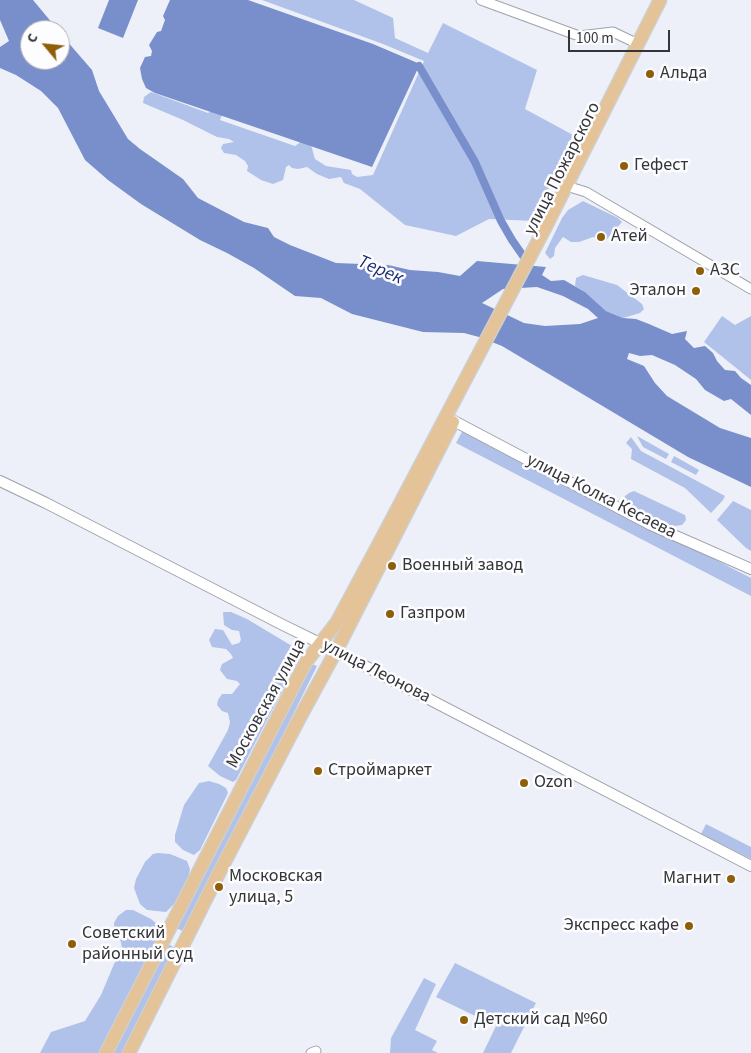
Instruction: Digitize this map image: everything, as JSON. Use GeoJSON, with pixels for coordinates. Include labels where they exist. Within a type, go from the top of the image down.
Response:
{"type":"FeatureCollection","features":[{"type":"Feature","properties":{"kind":"main road","name":"улица Пожарского"},"geometry":{"type":"LineString","coordinates":[[484,352],[547,231],[660,0]]}},
{"type":"Feature","properties":{"kind":"main road","name":"улица Пожарского"},"geometry":{"type":"LineString","coordinates":[[547,231],[573,188],[668,0]]}},
{"type":"Feature","properties":{"kind":"main road","name":"Московская улица"},"geometry":{"type":"LineString","coordinates":[[129,1053],[221,869],[454,421],[484,352]]}},
{"type":"Feature","properties":{"kind":"main road","name":"Московская улица"},"geometry":{"type":"LineString","coordinates":[[106,1053],[306,662],[337,622],[484,352]]}},
{"type":"Feature","properties":{"kind":"street"},"geometry":{"type":"LineString","coordinates":[[481,0],[579,36],[613,32],[638,44]]}},
{"type":"Feature","properties":{"kind":"street"},"geometry":{"type":"LineString","coordinates":[[573,188],[586,192],[751,289]]}},
{"type":"Feature","properties":{"kind":"street","name":"улица Колка Кесаева"},"geometry":{"type":"LineString","coordinates":[[454,421],[644,521],[751,570]]}},
{"type":"Feature","properties":{"kind":"street","name":"улица Леонова"},"geometry":{"type":"LineString","coordinates":[[0,481],[46,502],[751,866]]}},
{"type":"Feature","properties":{"kind":"shaded area"},"geometry":{"type":"Polygon","coordinates":[[[262,0],[354,0],[393,18],[395,38],[428,53],[443,23],[537,70],[525,109],[573,135],[534,221],[489,219],[456,236],[405,225],[360,189],[344,183],[341,177],[329,179],[307,167],[298,169],[292,168],[289,165],[286,167],[283,180],[273,184],[261,180],[247,171],[248,166],[245,161],[236,155],[224,153],[221,148],[223,144],[234,142],[217,137],[143,103],[144,97],[151,92],[208,113],[212,110],[222,115],[220,120],[295,146],[302,141],[311,145],[315,159],[326,166],[351,170],[352,174],[357,177],[373,175],[424,61],[262,0]]]}},
{"type":"Feature","properties":{"kind":"shaded area"},"geometry":{"type":"Polygon","coordinates":[[[583,201],[618,218],[622,222],[606,240],[593,237],[579,242],[571,242],[563,237],[555,248],[554,256],[550,259],[545,253],[562,218],[568,210],[583,201]]]}},
{"type":"Feature","properties":{"kind":"shaded area"},"geometry":{"type":"Polygon","coordinates":[[[583,275],[617,285],[642,304],[644,309],[640,313],[623,318],[606,311],[585,292],[575,286],[576,278],[583,275]]]}},
{"type":"Feature","properties":{"kind":"shaded area"},"geometry":{"type":"Polygon","coordinates":[[[722,316],[735,325],[751,316],[751,380],[704,342],[722,316]]]}},
{"type":"Feature","properties":{"kind":"shaded area"},"geometry":{"type":"Polygon","coordinates":[[[463,430],[751,578],[751,596],[456,443],[463,430]]]}},
{"type":"Feature","properties":{"kind":"shaded area"},"geometry":{"type":"Polygon","coordinates":[[[637,436],[669,454],[666,459],[643,447],[637,436]]]}},
{"type":"Feature","properties":{"kind":"shaded area"},"geometry":{"type":"Polygon","coordinates":[[[631,437],[641,451],[725,496],[723,500],[711,513],[685,488],[631,459],[632,449],[626,443],[631,437]]]}},
{"type":"Feature","properties":{"kind":"shaded area"},"geometry":{"type":"Polygon","coordinates":[[[674,456],[699,470],[696,475],[671,462],[674,456]]]}},
{"type":"Feature","properties":{"kind":"shaded area"},"geometry":{"type":"Polygon","coordinates":[[[634,491],[685,515],[686,520],[682,525],[675,526],[660,523],[624,505],[625,496],[634,491]]]}},
{"type":"Feature","properties":{"kind":"shaded area"},"geometry":{"type":"Polygon","coordinates":[[[733,501],[751,510],[751,551],[717,520],[733,501]]]}},
{"type":"Feature","properties":{"kind":"shaded area"},"geometry":{"type":"Polygon","coordinates":[[[223,612],[231,612],[247,619],[302,652],[236,780],[233,782],[220,776],[208,766],[228,730],[230,722],[228,713],[222,711],[217,705],[218,700],[222,694],[232,694],[240,684],[237,681],[227,679],[220,670],[222,664],[233,658],[231,654],[226,649],[212,647],[209,640],[215,629],[223,630],[232,645],[239,643],[241,640],[239,631],[232,630],[224,625],[223,612]]]}},
{"type":"Feature","properties":{"kind":"shaded area"},"geometry":{"type":"Polygon","coordinates":[[[310,663],[317,666],[185,932],[176,928],[310,663]]]}},
{"type":"Feature","properties":{"kind":"shaded area"},"geometry":{"type":"Polygon","coordinates":[[[209,781],[226,788],[228,793],[200,850],[194,855],[183,850],[175,842],[175,835],[184,805],[199,783],[209,781]]]}},
{"type":"Feature","properties":{"kind":"shaded area"},"geometry":{"type":"Polygon","coordinates":[[[706,824],[751,847],[751,859],[701,834],[706,824]]]}},
{"type":"Feature","properties":{"kind":"shaded area"},"geometry":{"type":"Polygon","coordinates":[[[153,854],[170,854],[187,861],[190,869],[188,880],[175,903],[166,912],[147,910],[140,904],[134,888],[136,879],[145,862],[153,854]]]}},
{"type":"Feature","properties":{"kind":"shaded area"},"geometry":{"type":"Polygon","coordinates":[[[126,910],[133,910],[151,919],[162,928],[99,1053],[40,1053],[51,1032],[85,1021],[101,995],[122,950],[121,942],[114,930],[114,923],[118,916],[126,910]]]}},
{"type":"Feature","properties":{"kind":"shaded area"},"geometry":{"type":"Polygon","coordinates":[[[166,943],[177,949],[124,1053],[110,1053],[166,943]]]}},
{"type":"Feature","properties":{"kind":"shaded area"},"geometry":{"type":"Polygon","coordinates":[[[455,963],[536,1003],[511,1053],[483,1053],[496,1026],[436,997],[455,963]]]}},
{"type":"Feature","properties":{"kind":"shaded area"},"geometry":{"type":"Polygon","coordinates":[[[424,978],[436,984],[415,1030],[437,1041],[432,1050],[438,1053],[390,1053],[391,1038],[424,978]]]}},
{"type":"Feature","properties":{"kind":"water","name":"Терек"},"geometry":{"type":"Polygon","coordinates":[[[0,0],[33,0],[50,20],[20,20],[20,70],[70,70],[70,45],[92,70],[99,91],[128,139],[183,179],[198,198],[244,222],[268,228],[274,237],[290,245],[336,263],[388,265],[410,270],[460,276],[477,261],[546,267],[542,275],[551,281],[564,280],[585,292],[606,311],[623,318],[636,319],[672,334],[687,331],[685,339],[694,348],[705,346],[713,353],[725,370],[735,371],[751,385],[751,415],[731,399],[724,401],[705,390],[696,379],[675,365],[652,355],[640,356],[629,353],[627,359],[644,366],[655,383],[667,396],[720,428],[751,438],[751,487],[688,457],[502,346],[464,333],[423,332],[352,314],[321,298],[295,296],[254,268],[200,240],[141,204],[108,180],[85,160],[58,108],[41,91],[16,75],[0,68],[0,47],[9,41],[0,20],[0,0]],[[537,287],[503,289],[482,303],[524,323],[545,326],[580,324],[598,318],[588,309],[563,296],[537,287]]]}},
{"type":"Feature","properties":{"kind":"water"},"geometry":{"type":"Polygon","coordinates":[[[109,0],[138,0],[123,38],[98,28],[109,0]]]}},
{"type":"Feature","properties":{"kind":"water"},"geometry":{"type":"Polygon","coordinates":[[[170,0],[248,0],[373,44],[420,64],[372,167],[155,93],[146,88],[140,68],[145,57],[151,56],[152,51],[149,45],[157,32],[161,31],[165,20],[163,16],[170,0]]]}},
{"type":"Feature","properties":{"kind":"waterway"},"geometry":{"type":"LineString","coordinates":[[419,66],[475,162],[501,221],[528,263]]}},
{"type":"Feature","properties":{"kind":"place","name":"Альда"},"geometry":{"type":"Point","coordinates":[650,74]}},
{"type":"Feature","properties":{"kind":"place","name":"Гефест"},"geometry":{"type":"Point","coordinates":[624,166]}},
{"type":"Feature","properties":{"kind":"place","name":"Атей"},"geometry":{"type":"Point","coordinates":[601,237]}},
{"type":"Feature","properties":{"kind":"place","name":"АЗС"},"geometry":{"type":"Point","coordinates":[700,271]}},
{"type":"Feature","properties":{"kind":"place","name":"Эталон"},"geometry":{"type":"Point","coordinates":[696,291]}},
{"type":"Feature","properties":{"kind":"place","name":"Военный завод"},"geometry":{"type":"Point","coordinates":[392,566]}},
{"type":"Feature","properties":{"kind":"place","name":"Газпром"},"geometry":{"type":"Point","coordinates":[390,614]}},
{"type":"Feature","properties":{"kind":"place","name":"Строймаркет"},"geometry":{"type":"Point","coordinates":[318,771]}},
{"type":"Feature","properties":{"kind":"place","name":"Ozon"},"geometry":{"type":"Point","coordinates":[524,783]}},
{"type":"Feature","properties":{"kind":"place","name":"Магнит"},"geometry":{"type":"Point","coordinates":[731,879]}},
{"type":"Feature","properties":{"kind":"place","name":"Московская улица, 5"},"geometry":{"type":"Point","coordinates":[219,887]}},
{"type":"Feature","properties":{"kind":"place","name":"Экспресс кафе"},"geometry":{"type":"Point","coordinates":[689,926]}},
{"type":"Feature","properties":{"kind":"place","name":"Советский районный суд"},"geometry":{"type":"Point","coordinates":[72,944]}},
{"type":"Feature","properties":{"kind":"place","name":"Детский сад №60"},"geometry":{"type":"Point","coordinates":[464,1020]}}]}
